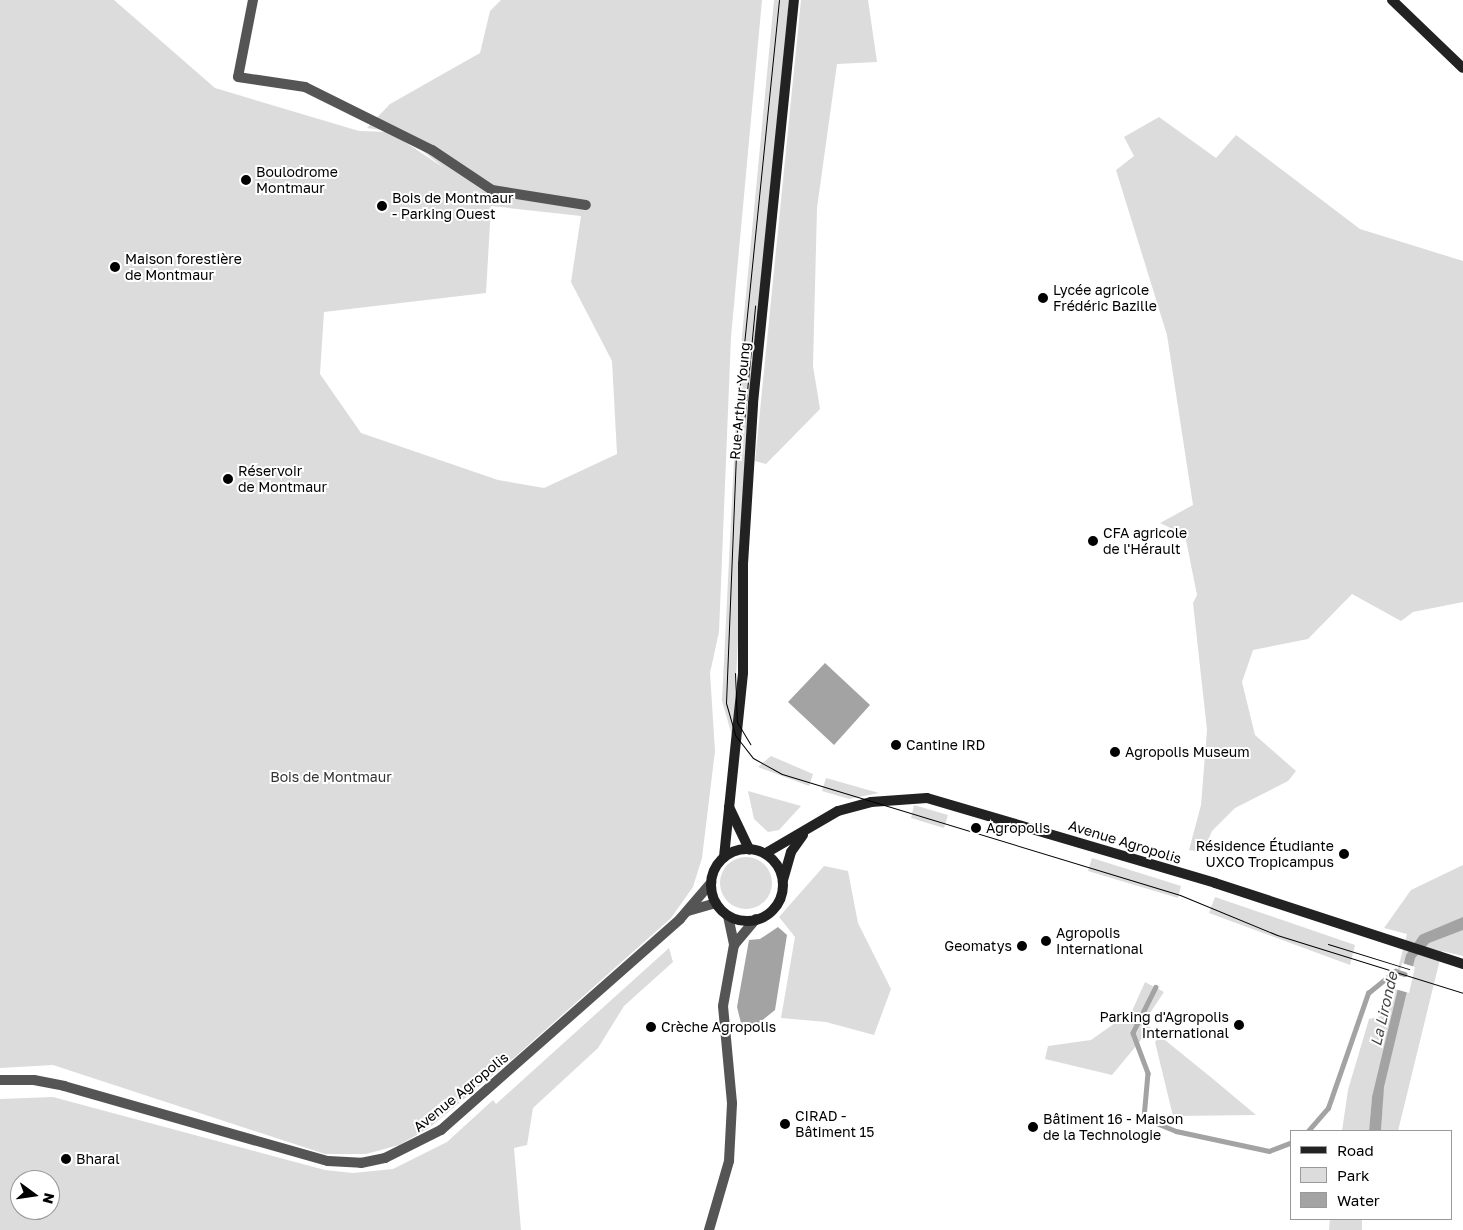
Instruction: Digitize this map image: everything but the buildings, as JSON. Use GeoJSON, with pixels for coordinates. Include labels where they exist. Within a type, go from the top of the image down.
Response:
{"type":"FeatureCollection","features":[{"type":"Feature","properties":{"kind":"street"},"geometry":{"type":"LineString","coordinates":[[253,0],[238,77],[305,87],[432,150],[492,190],[586,205]]}},
{"type":"Feature","properties":{"kind":"street","name":"Rue Arthur Young"},"geometry":{"type":"LineString","coordinates":[[724,857],[743,673],[743,564],[752,403],[794,0]]}},
{"type":"Feature","properties":{"kind":"street"},"geometry":{"type":"LineString","coordinates":[[1392,0],[1463,68]]}},
{"type":"Feature","properties":{"kind":"street","name":"Avenue Agropolis"},"geometry":{"type":"LineString","coordinates":[[766,853],[838,811],[871,802],[927,798],[1200,878],[1363,934],[1463,964]]}},
{"type":"Feature","properties":{"kind":"street"},"geometry":{"type":"LineString","coordinates":[[728,804],[749,849]]}},
{"type":"Feature","properties":{"kind":"street","name":"Avenue Agropolis"},"geometry":{"type":"LineString","coordinates":[[782,881],[791,852],[807,829]]}},
{"type":"Feature","properties":{"kind":"street"},"geometry":{"type":"LineString","coordinates":[[709,1230],[729,1161],[732,1103],[723,1006],[734,945],[728,916],[716,903],[711,883],[724,857],[749,849],[766,853],[777,864],[782,881],[776,905],[756,919],[734,945]]}},
{"type":"Feature","properties":{"kind":"street","name":"Avenue Agropolis"},"geometry":{"type":"LineString","coordinates":[[0,1080],[34,1080],[64,1086],[328,1161],[361,1163],[385,1158],[441,1130],[687,912],[711,883]]}},
{"type":"Feature","properties":{"kind":"street","name":"Avenue Agropolis"},"geometry":{"type":"LineString","coordinates":[[687,912],[716,903]]}},
{"type":"Feature","properties":{"kind":"street"},"geometry":{"type":"LineString","coordinates":[[728,916],[756,919]]}},
{"type":"Feature","properties":{"kind":"green space","name":"Bois de Montmaur"},"geometry":{"type":"Polygon","coordinates":[[[0,0],[114,0],[215,88],[359,131],[390,132],[444,168],[388,123],[381,130],[367,128],[390,104],[480,53],[490,11],[501,0],[762,0],[731,337],[719,632],[710,673],[715,751],[702,858],[693,887],[671,918],[516,1056],[429,1128],[399,1145],[366,1154],[325,1154],[53,1065],[0,1068],[0,0]],[[491,206],[486,293],[324,312],[320,374],[361,433],[498,480],[544,488],[617,454],[612,361],[571,282],[581,216],[491,206]]]}},
{"type":"Feature","properties":{"kind":"green space"},"geometry":{"type":"Polygon","coordinates":[[[774,0],[789,0],[751,380],[733,739],[722,701],[738,378],[774,0]]]}},
{"type":"Feature","properties":{"kind":"green space"},"geometry":{"type":"Polygon","coordinates":[[[801,0],[868,0],[877,62],[837,64],[817,208],[813,366],[820,409],[766,464],[755,461],[801,0]]]}},
{"type":"Feature","properties":{"kind":"green space"},"geometry":{"type":"Polygon","coordinates":[[[1159,117],[1216,158],[1236,135],[1360,229],[1463,261],[1463,602],[1413,612],[1401,621],[1352,594],[1308,639],[1253,650],[1242,682],[1255,735],[1296,771],[1288,781],[1235,808],[1212,831],[1203,852],[1189,850],[1201,805],[1207,730],[1193,603],[1197,595],[1185,535],[1160,523],[1193,505],[1167,335],[1116,170],[1134,156],[1124,137],[1159,117]]]}},
{"type":"Feature","properties":{"kind":"green space"},"geometry":{"type":"Polygon","coordinates":[[[771,756],[813,774],[809,786],[758,767],[771,756]]]}},
{"type":"Feature","properties":{"kind":"green space"},"geometry":{"type":"Polygon","coordinates":[[[826,778],[879,793],[849,799],[822,791],[826,778]]]}},
{"type":"Feature","properties":{"kind":"green space"},"geometry":{"type":"Polygon","coordinates":[[[748,791],[801,806],[779,830],[768,832],[754,819],[748,791]]]}},
{"type":"Feature","properties":{"kind":"green space"},"geometry":{"type":"Polygon","coordinates":[[[914,805],[948,815],[944,828],[911,818],[914,805]]]}},
{"type":"Feature","properties":{"kind":"green space"},"geometry":{"type":"Polygon","coordinates":[[[746,857],[756,859],[764,865],[770,873],[772,883],[770,893],[764,901],[756,907],[746,909],[736,907],[728,901],[722,893],[720,883],[722,873],[728,865],[736,859],[746,857]]]}},
{"type":"Feature","properties":{"kind":"green space"},"geometry":{"type":"Polygon","coordinates":[[[1092,858],[1181,886],[1178,898],[1088,871],[1092,858]]]}},
{"type":"Feature","properties":{"kind":"green space"},"geometry":{"type":"Polygon","coordinates":[[[1463,865],[1463,956],[1442,951],[1398,1130],[1381,1130],[1383,1099],[1372,1097],[1369,1130],[1342,1130],[1348,1090],[1369,1019],[1386,1015],[1407,934],[1384,928],[1411,890],[1463,865]]]}},
{"type":"Feature","properties":{"kind":"green space"},"geometry":{"type":"Polygon","coordinates":[[[824,866],[848,871],[858,923],[891,989],[874,1035],[826,1022],[781,1018],[795,937],[779,917],[824,866]]]}},
{"type":"Feature","properties":{"kind":"green space"},"geometry":{"type":"Polygon","coordinates":[[[1215,897],[1355,945],[1350,965],[1209,913],[1215,897]]]}},
{"type":"Feature","properties":{"kind":"green space"},"geometry":{"type":"Polygon","coordinates":[[[669,948],[673,962],[624,1006],[598,1048],[533,1108],[527,1145],[514,1148],[521,1230],[0,1230],[0,1099],[53,1097],[325,1170],[353,1173],[393,1169],[447,1142],[493,1100],[496,1104],[669,948]]]}},
{"type":"Feature","properties":{"kind":"green space"},"geometry":{"type":"Polygon","coordinates":[[[1145,982],[1164,992],[1144,1022],[1151,1028],[1112,1075],[1045,1059],[1048,1046],[1091,1040],[1132,1011],[1145,982]]]}},
{"type":"Feature","properties":{"kind":"green space"},"geometry":{"type":"Polygon","coordinates":[[[1160,1036],[1256,1115],[1173,1116],[1155,1042],[1160,1036]]]}},
{"type":"Feature","properties":{"kind":"green space"},"geometry":{"type":"Polygon","coordinates":[[[1330,1220],[1362,1220],[1362,1230],[1329,1230],[1330,1220]]]}},
{"type":"Feature","properties":{"kind":"water"},"geometry":{"type":"Polygon","coordinates":[[[825,663],[870,705],[834,745],[788,702],[825,663]]]}},
{"type":"Feature","properties":{"kind":"water"},"geometry":{"type":"Polygon","coordinates":[[[1463,917],[1463,930],[1429,943],[1415,958],[1384,1087],[1381,1130],[1369,1130],[1372,1097],[1406,955],[1420,935],[1463,917]]]}},
{"type":"Feature","properties":{"kind":"water"},"geometry":{"type":"Polygon","coordinates":[[[778,927],[787,935],[775,1010],[744,1035],[737,1007],[749,940],[760,939],[778,927]]]}},
{"type":"Feature","properties":{"kind":"pier"},"geometry":{"type":"Polygon","coordinates":[[[1402,963],[1415,967],[1409,993],[1395,989],[1402,963]]]}},
{"type":"Feature","properties":{"kind":"waterway","name":"La Lironde"},"geometry":{"type":"LineString","coordinates":[[1309,1130],[1328,1108],[1368,993],[1395,971],[1405,974]]}},
{"type":"Feature","properties":{"kind":"waterway"},"geometry":{"type":"LineString","coordinates":[[1156,987],[1133,1033],[1148,1073],[1144,1118],[1176,1131],[1269,1151],[1290,1143]]}},
{"type":"Feature","properties":{"kind":"tram line"},"geometry":{"type":"LineString","coordinates":[[779,0],[738,404],[726,703],[735,735],[753,758],[782,774],[1180,895],[1277,935],[1463,993]]}},
{"type":"Feature","properties":{"kind":"tram line"},"geometry":{"type":"LineString","coordinates":[[744,423],[755,306]]}},
{"type":"Feature","properties":{"kind":"tram line"},"geometry":{"type":"LineString","coordinates":[[735,673],[737,722],[750,744]]}},
{"type":"Feature","properties":{"kind":"tram line"},"geometry":{"type":"LineString","coordinates":[[1328,944],[1409,969]]}},
{"type":"Feature","properties":{"kind":"place","name":"Boulodrome Montmaur"},"geometry":{"type":"Point","coordinates":[246,180]}},
{"type":"Feature","properties":{"kind":"place","name":"Bois de Montmaur - Parking Ouest"},"geometry":{"type":"Point","coordinates":[382,206]}},
{"type":"Feature","properties":{"kind":"place","name":"Maison forestière de Montmaur"},"geometry":{"type":"Point","coordinates":[115,267]}},
{"type":"Feature","properties":{"kind":"place","name":"Lycée agricole Frédéric Bazille"},"geometry":{"type":"Point","coordinates":[1043,298]}},
{"type":"Feature","properties":{"kind":"place","name":"Réservoir de Montmaur"},"geometry":{"type":"Point","coordinates":[228,479]}},
{"type":"Feature","properties":{"kind":"place","name":"CFA agricole de l'Hérault"},"geometry":{"type":"Point","coordinates":[1093,541]}},
{"type":"Feature","properties":{"kind":"place","name":"Cantine IRD"},"geometry":{"type":"Point","coordinates":[896,745]}},
{"type":"Feature","properties":{"kind":"place","name":"Agropolis Museum"},"geometry":{"type":"Point","coordinates":[1115,752]}},
{"type":"Feature","properties":{"kind":"place","name":"Agropolis"},"geometry":{"type":"Point","coordinates":[976,828]}},
{"type":"Feature","properties":{"kind":"place","name":"Résidence Étudiante UXCO Tropicampus"},"geometry":{"type":"Point","coordinates":[1344,854]}},
{"type":"Feature","properties":{"kind":"place","name":"Agropolis International"},"geometry":{"type":"Point","coordinates":[1046,941]}},
{"type":"Feature","properties":{"kind":"place","name":"Geomatys"},"geometry":{"type":"Point","coordinates":[1022,946]}},
{"type":"Feature","properties":{"kind":"place","name":"Parking d'Agropolis International"},"geometry":{"type":"Point","coordinates":[1239,1025]}},
{"type":"Feature","properties":{"kind":"place","name":"Crèche Agropolis"},"geometry":{"type":"Point","coordinates":[651,1027]}},
{"type":"Feature","properties":{"kind":"place","name":"CIRAD - Bâtiment 15"},"geometry":{"type":"Point","coordinates":[785,1124]}},
{"type":"Feature","properties":{"kind":"place","name":"Bâtiment 16 - Maison de la Technologie"},"geometry":{"type":"Point","coordinates":[1033,1127]}},
{"type":"Feature","properties":{"kind":"place","name":"Bharal"},"geometry":{"type":"Point","coordinates":[66,1159]}}]}
